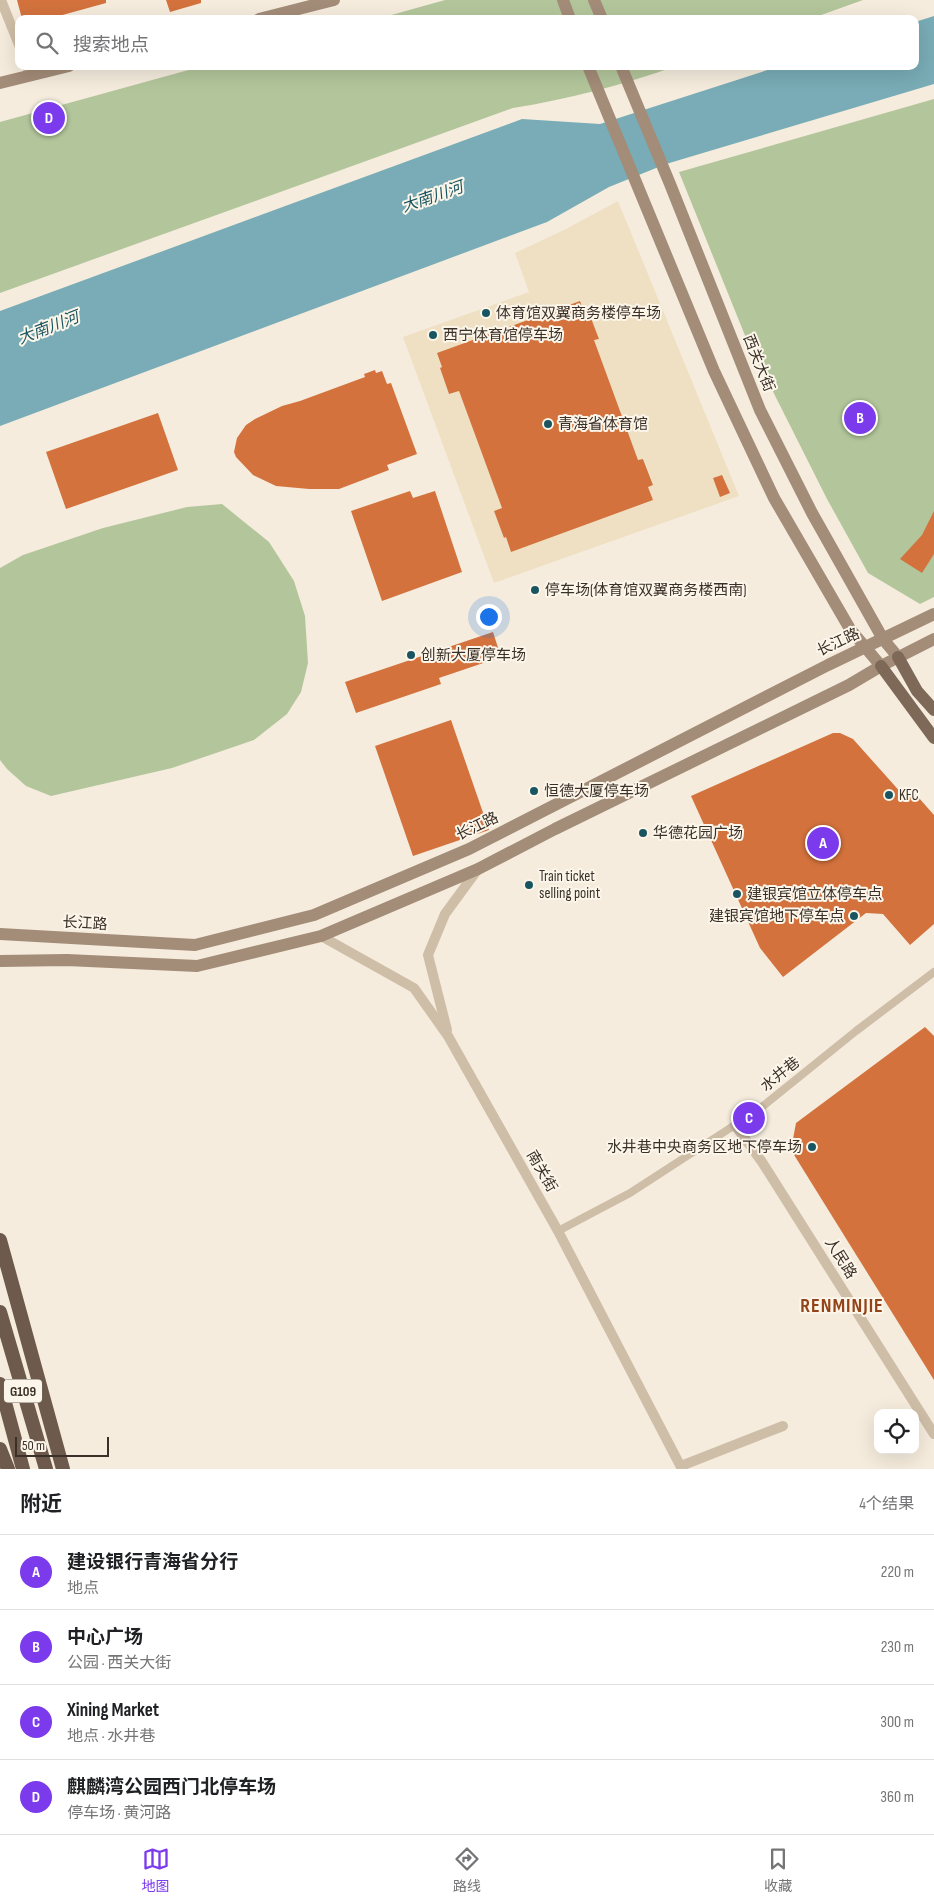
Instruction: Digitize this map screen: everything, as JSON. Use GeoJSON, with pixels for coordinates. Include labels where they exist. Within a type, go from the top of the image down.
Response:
{"type":"FeatureCollection","features":[{"type":"Feature","properties":{"kind":"highway"},"geometry":{"type":"LineString","coordinates":[[0,1240],[63,1469]]}},
{"type":"Feature","properties":{"kind":"highway","name":"G109"},"geometry":{"type":"LineString","coordinates":[[0,1312],[46,1469]]}},
{"type":"Feature","properties":{"kind":"highway","name":"G109"},"geometry":{"type":"LineString","coordinates":[[0,1384],[23,1469]]}},
{"type":"Feature","properties":{"kind":"highway"},"geometry":{"type":"LineString","coordinates":[[0,1449],[8,1469]]}},
{"type":"Feature","properties":{"kind":"main road"},"geometry":{"type":"LineString","coordinates":[[275,15],[334,0]]}},
{"type":"Feature","properties":{"kind":"main road"},"geometry":{"type":"LineString","coordinates":[[563,0],[569,15]]}},
{"type":"Feature","properties":{"kind":"main road"},"geometry":{"type":"LineString","coordinates":[[594,0],[600,15]]}},
{"type":"Feature","properties":{"kind":"main road"},"geometry":{"type":"LineString","coordinates":[[590,70],[714,371],[774,498],[850,629],[881,666],[934,738]]}},
{"type":"Feature","properties":{"kind":"main road","name":"西关大街"},"geometry":{"type":"LineString","coordinates":[[623,70],[760,410],[812,513],[883,639],[898,657]]}},
{"type":"Feature","properties":{"kind":"main road"},"geometry":{"type":"LineString","coordinates":[[0,84],[29,71]]}},
{"type":"Feature","properties":{"kind":"main road","name":"长江路"},"geometry":{"type":"LineString","coordinates":[[0,934],[195,945],[314,915],[469,849],[828,665],[934,614]]}},
{"type":"Feature","properties":{"kind":"main road"},"geometry":{"type":"LineString","coordinates":[[0,961],[67,960],[198,966],[321,936],[478,869],[555,829],[849,685],[934,639]]}},
{"type":"Feature","properties":{"kind":"main road"},"geometry":{"type":"LineString","coordinates":[[898,657],[917,691],[934,710]]}},
{"type":"Feature","properties":{"kind":"street"},"geometry":{"type":"LineString","coordinates":[[1,0],[15,35]]}},
{"type":"Feature","properties":{"kind":"street"},"geometry":{"type":"LineString","coordinates":[[448,1036],[428,955],[445,914],[478,869]]}},
{"type":"Feature","properties":{"kind":"street","name":"南关街"},"geometry":{"type":"LineString","coordinates":[[321,936],[414,988],[448,1036],[558,1231],[681,1468]]}},
{"type":"Feature","properties":{"kind":"street","name":"水井巷"},"geometry":{"type":"LineString","coordinates":[[558,1231],[630,1193],[758,1110],[856,1031],[934,972]]}},
{"type":"Feature","properties":{"kind":"street","name":"人民路"},"geometry":{"type":"LineString","coordinates":[[735,1125],[762,1162],[934,1434]]}},
{"type":"Feature","properties":{"kind":"street"},"geometry":{"type":"LineString","coordinates":[[681,1468],[783,1426]]}},
{"type":"Feature","properties":{"kind":"green space"},"geometry":{"type":"Polygon","coordinates":[[[445,0],[863,0],[821,15],[391,15],[445,0]]]}},
{"type":"Feature","properties":{"kind":"green space"},"geometry":{"type":"Polygon","coordinates":[[[188,70],[664,70],[596,91],[513,108],[0,293],[0,122],[188,70]]]}},
{"type":"Feature","properties":{"kind":"green space"},"geometry":{"type":"Polygon","coordinates":[[[934,99],[934,597],[920,604],[868,573],[827,499],[746,338],[679,172],[934,99]]]}},
{"type":"Feature","properties":{"kind":"green space"},"geometry":{"type":"Polygon","coordinates":[[[222,504],[269,542],[294,581],[305,616],[308,663],[301,692],[287,714],[254,740],[172,768],[51,796],[26,786],[0,760],[0,568],[23,555],[103,528],[187,507],[222,504]]]}},
{"type":"Feature","properties":{"kind":"shaded area"},"geometry":{"type":"Polygon","coordinates":[[[618,201],[739,496],[494,583],[403,337],[529,292],[515,253],[566,229],[618,201]],[[589,313],[440,368],[449,394],[459,391],[502,508],[494,511],[511,551],[653,500],[648,487],[653,484],[644,459],[638,460],[594,340],[599,339],[589,313]]]}},
{"type":"Feature","properties":{"kind":"water","name":"大南川河"},"geometry":{"type":"Polygon","coordinates":[[[934,16],[934,84],[666,164],[609,187],[547,222],[0,426],[0,311],[522,119],[600,124],[768,70],[919,70],[919,21],[934,16]]]}},
{"type":"Feature","properties":{"kind":"building"},"geometry":{"type":"Polygon","coordinates":[[[17,0],[106,0],[106,3],[62,15],[21,15],[17,0]]]}},
{"type":"Feature","properties":{"kind":"building"},"geometry":{"type":"Polygon","coordinates":[[[166,0],[201,0],[201,3],[170,12],[166,0]]]}},
{"type":"Feature","properties":{"kind":"building","name":"青海省体育馆"},"geometry":{"type":"Polygon","coordinates":[[[580,301],[585,315],[589,313],[599,339],[594,340],[638,460],[643,459],[653,485],[648,487],[653,500],[511,552],[494,511],[502,508],[459,391],[449,394],[437,353],[580,301]]]}},
{"type":"Feature","properties":{"kind":"building"},"geometry":{"type":"Polygon","coordinates":[[[375,370],[376,373],[382,371],[387,384],[391,383],[417,454],[387,465],[389,470],[339,489],[276,486],[253,475],[236,457],[234,452],[237,438],[246,425],[255,419],[282,406],[365,377],[364,374],[375,370]]]}},
{"type":"Feature","properties":{"kind":"building"},"geometry":{"type":"Polygon","coordinates":[[[158,413],[178,470],[66,509],[46,452],[158,413]]]}},
{"type":"Feature","properties":{"kind":"building"},"geometry":{"type":"Polygon","coordinates":[[[722,475],[730,493],[720,497],[713,478],[722,475]]]}},
{"type":"Feature","properties":{"kind":"building"},"geometry":{"type":"Polygon","coordinates":[[[410,491],[413,498],[435,491],[462,572],[382,601],[351,511],[410,491]]]}},
{"type":"Feature","properties":{"kind":"building"},"geometry":{"type":"Polygon","coordinates":[[[934,511],[934,554],[922,573],[900,559],[922,535],[934,511]]]}},
{"type":"Feature","properties":{"kind":"building"},"geometry":{"type":"Polygon","coordinates":[[[493,632],[501,657],[439,678],[441,684],[356,713],[345,682],[493,632]]]}},
{"type":"Feature","properties":{"kind":"building"},"geometry":{"type":"Polygon","coordinates":[[[451,720],[489,830],[413,856],[375,746],[451,720]]]}},
{"type":"Feature","properties":{"kind":"building"},"geometry":{"type":"Polygon","coordinates":[[[833,733],[840,733],[853,739],[903,795],[911,789],[934,815],[934,924],[910,945],[883,914],[866,913],[783,977],[760,948],[691,796],[833,733]]]}},
{"type":"Feature","properties":{"kind":"building"},"geometry":{"type":"Polygon","coordinates":[[[925,1027],[934,1036],[934,1380],[791,1150],[796,1123],[925,1027]]]}},
{"type":"Feature","properties":{"kind":"place","name":"麒麟湾公园西门北停车场"},"geometry":{"type":"Point","coordinates":[49,118]}},
{"type":"Feature","properties":{"kind":"place","name":"体育馆双翼商务楼停车场"},"geometry":{"type":"Point","coordinates":[486,313]}},
{"type":"Feature","properties":{"kind":"place","name":"西宁体育馆停车场"},"geometry":{"type":"Point","coordinates":[433,335]}},
{"type":"Feature","properties":{"kind":"place","name":"中心广场"},"geometry":{"type":"Point","coordinates":[860,418]}},
{"type":"Feature","properties":{"kind":"place","name":"青海省体育馆"},"geometry":{"type":"Point","coordinates":[548,424]}},
{"type":"Feature","properties":{"kind":"place","name":"停车场(体育馆双翼商务楼西南)"},"geometry":{"type":"Point","coordinates":[535,590]}},
{"type":"Feature","properties":{"kind":"place","name":"创新大厦停车场"},"geometry":{"type":"Point","coordinates":[411,655]}},
{"type":"Feature","properties":{"kind":"place","name":"恒德大厦停车场"},"geometry":{"type":"Point","coordinates":[534,791]}},
{"type":"Feature","properties":{"kind":"place","name":"KFC"},"geometry":{"type":"Point","coordinates":[889,795]}},
{"type":"Feature","properties":{"kind":"place","name":"华德花园广场"},"geometry":{"type":"Point","coordinates":[643,833]}},
{"type":"Feature","properties":{"kind":"place","name":"建设银行青海省分行"},"geometry":{"type":"Point","coordinates":[823,843]}},
{"type":"Feature","properties":{"kind":"place","name":"Train ticket selling point"},"geometry":{"type":"Point","coordinates":[529,885]}},
{"type":"Feature","properties":{"kind":"place","name":"建银宾馆立体停车点"},"geometry":{"type":"Point","coordinates":[737,894]}},
{"type":"Feature","properties":{"kind":"place","name":"建银宾馆地下停车点"},"geometry":{"type":"Point","coordinates":[854,916]}},
{"type":"Feature","properties":{"kind":"place","name":"Xining Market"},"geometry":{"type":"Point","coordinates":[749,1118]}},
{"type":"Feature","properties":{"kind":"place","name":"水井巷中央商务区地下停车场"},"geometry":{"type":"Point","coordinates":[812,1147]}},
{"type":"Feature","properties":{"kind":"district","name":"RENMINJIE"},"geometry":{"type":"Point","coordinates":[842,1305]}}]}
